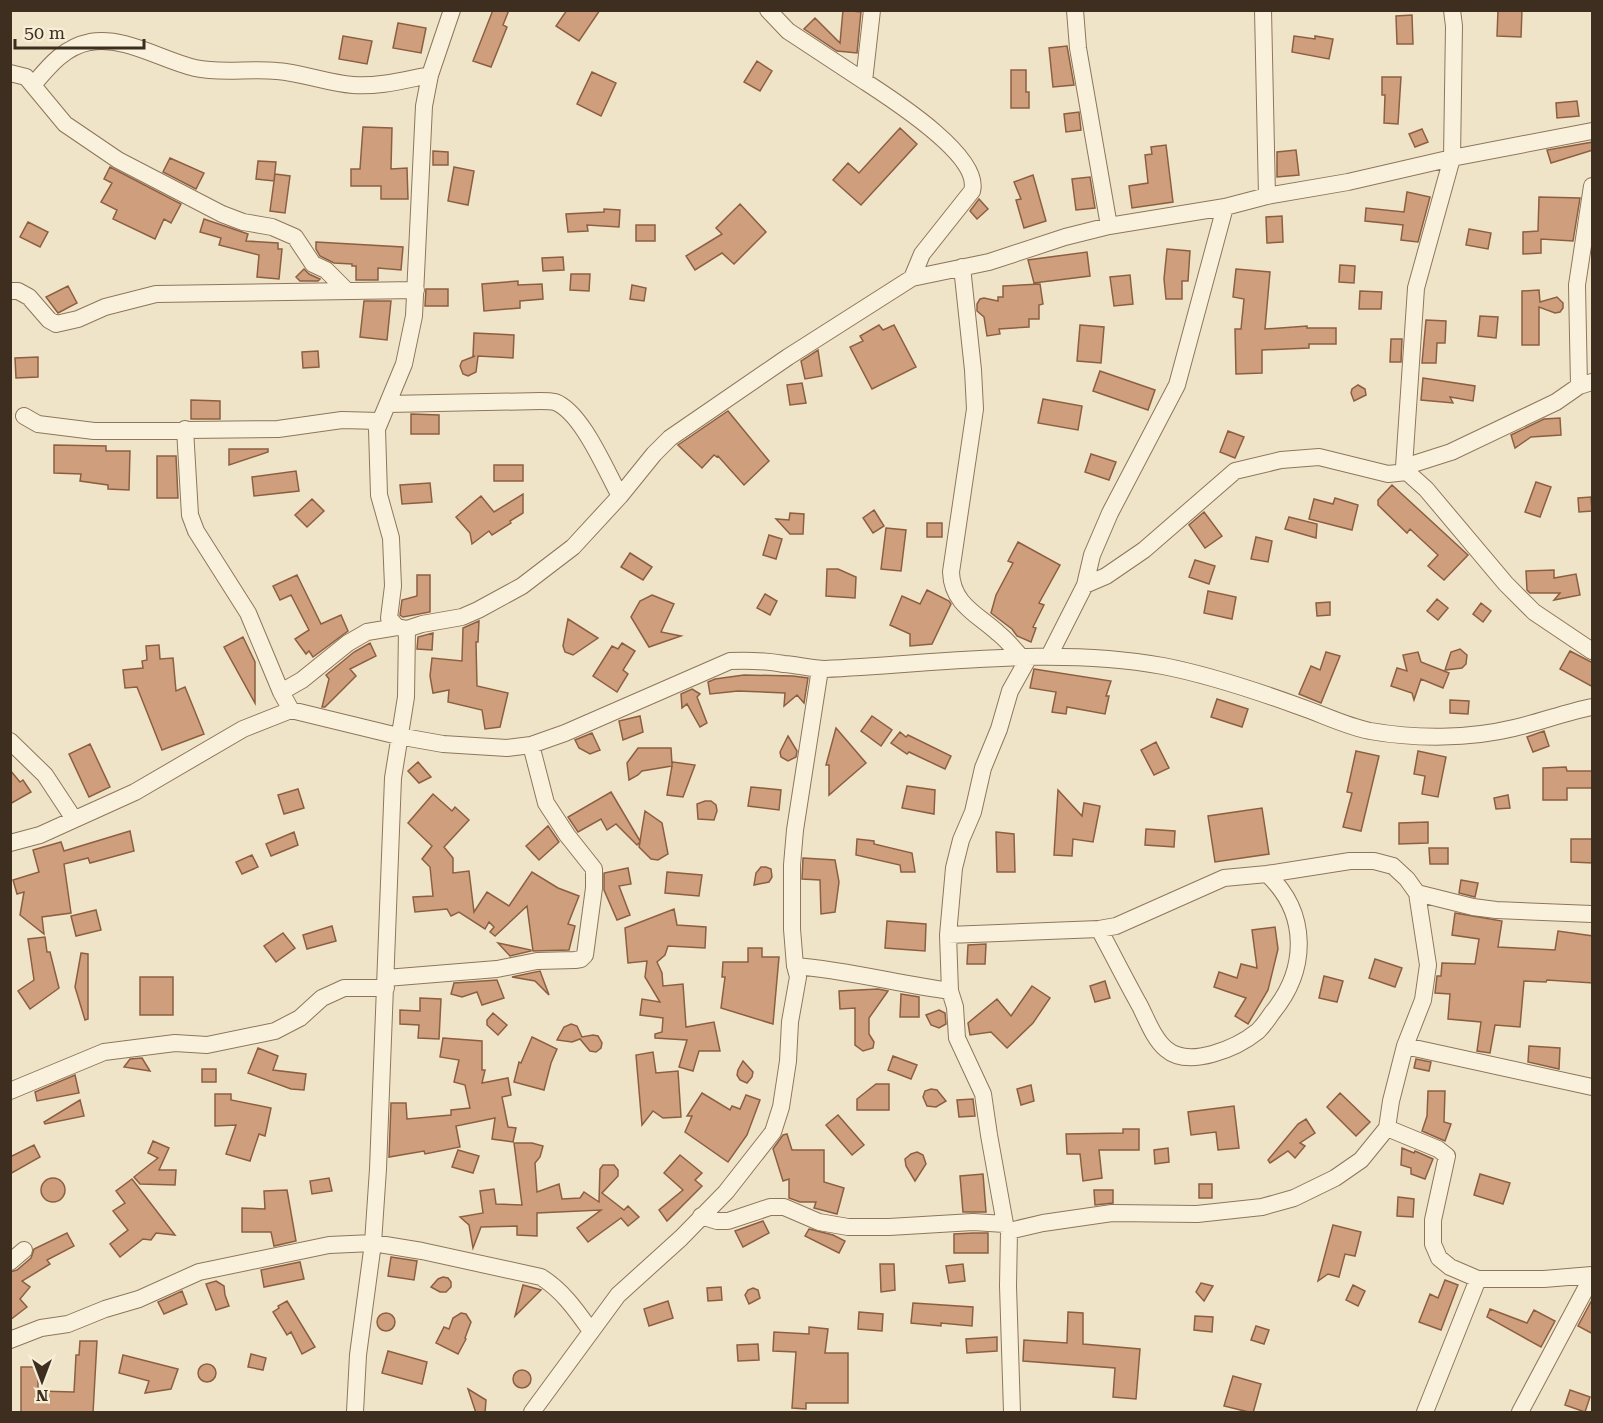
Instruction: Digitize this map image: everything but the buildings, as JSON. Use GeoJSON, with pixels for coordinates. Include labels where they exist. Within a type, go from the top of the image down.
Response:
{"type":"FeatureCollection","features":[{"type":"Feature","properties":{"kind":"street"},"geometry":{"type":"LineString","coordinates":[[355,1413],[358,1355],[373,1243],[386,983],[393,778],[406,697],[402,628],[389,618],[393,586],[391,538],[381,502],[377,473],[377,429],[407,352],[414,316],[424,106],[430,75],[452,10]]}},
{"type":"Feature","properties":{"kind":"street"},"geometry":{"type":"LineString","coordinates":[[768,10],[788,31],[904,107],[963,160],[973,180],[972,191],[922,255],[912,278]]}},
{"type":"Feature","properties":{"kind":"street"},"geometry":{"type":"LineString","coordinates":[[864,81],[873,10]]}},
{"type":"Feature","properties":{"kind":"street"},"geometry":{"type":"LineString","coordinates":[[1075,10],[1078,48],[1109,226]]}},
{"type":"Feature","properties":{"kind":"street"},"geometry":{"type":"LineString","coordinates":[[1263,10],[1267,196]]}},
{"type":"Feature","properties":{"kind":"street"},"geometry":{"type":"LineString","coordinates":[[1452,10],[1454,26],[1452,158],[1416,288],[1406,469],[1426,489],[1506,584],[1534,612],[1593,651]]}},
{"type":"Feature","properties":{"kind":"street"},"geometry":{"type":"LineString","coordinates":[[33,85],[50,65],[68,50],[88,42],[110,41],[204,70],[278,71],[352,85],[383,84],[430,75]]}},
{"type":"Feature","properties":{"kind":"street"},"geometry":{"type":"LineString","coordinates":[[10,73],[26,77],[65,124],[118,160],[222,214],[243,222],[272,227],[295,237],[313,264],[326,270],[346,290]]}},
{"type":"Feature","properties":{"kind":"street"},"geometry":{"type":"LineString","coordinates":[[281,692],[302,680],[348,642],[367,632],[462,617],[522,586],[573,547],[620,496],[654,454],[687,425],[912,278],[989,262],[1065,237],[1109,226],[1225,207],[1267,196],[1348,182],[1452,158],[1593,131]]}},
{"type":"Feature","properties":{"kind":"street"},"geometry":{"type":"LineString","coordinates":[[1085,585],[1106,576],[1144,550],[1235,471],[1281,460],[1318,458],[1388,474],[1462,447],[1556,402],[1586,384],[1577,285],[1593,186]]}},
{"type":"Feature","properties":{"kind":"street"},"geometry":{"type":"LineString","coordinates":[[1049,656],[1085,585],[1092,555],[1100,535],[1177,385],[1225,207]]}},
{"type":"Feature","properties":{"kind":"street"},"geometry":{"type":"LineString","coordinates":[[962,267],[974,370],[975,409],[954,551],[952,586],[972,613],[999,633],[1025,657]]}},
{"type":"Feature","properties":{"kind":"street"},"geometry":{"type":"LineString","coordinates":[[10,291],[18,291],[29,297],[49,320],[56,324],[78,319],[105,307],[156,294],[416,290]]}},
{"type":"Feature","properties":{"kind":"street"},"geometry":{"type":"LineString","coordinates":[[388,404],[541,400],[555,403],[572,413],[581,424],[620,496]]}},
{"type":"Feature","properties":{"kind":"street"},"geometry":{"type":"LineString","coordinates":[[24,416],[38,424],[94,431],[278,429],[342,420],[379,421]]}},
{"type":"Feature","properties":{"kind":"street"},"geometry":{"type":"LineString","coordinates":[[185,429],[190,515],[196,531],[248,613],[281,692],[291,710]]}},
{"type":"Feature","properties":{"kind":"street"},"geometry":{"type":"LineString","coordinates":[[10,843],[40,835],[135,792],[243,729],[291,710],[398,736],[443,744],[507,748],[531,745],[565,733],[730,661],[774,662],[820,669],[1080,656],[1163,666],[1245,687],[1340,722],[1370,730],[1412,735],[1483,735],[1593,707]]}},
{"type":"Feature","properties":{"kind":"street"},"geometry":{"type":"LineString","coordinates":[[1012,1413],[1007,1227],[983,1094],[957,1038],[955,1007],[950,991],[948,935],[954,868],[961,840],[973,812],[983,768],[999,729],[1010,691],[1025,657]]}},
{"type":"Feature","properties":{"kind":"street"},"geometry":{"type":"LineString","coordinates":[[532,1413],[618,1295],[681,1238],[726,1192],[773,1132],[781,1107],[788,1061],[790,1022],[798,977],[792,929],[792,865],[795,830],[820,669]]}},
{"type":"Feature","properties":{"kind":"street"},"geometry":{"type":"LineString","coordinates":[[10,741],[45,775],[74,819]]}},
{"type":"Feature","properties":{"kind":"street"},"geometry":{"type":"LineString","coordinates":[[10,1091],[104,1052],[175,1043],[207,1045],[275,1031],[300,1018],[322,998],[344,988],[496,969],[537,961],[581,959],[585,955],[594,888],[594,869],[567,835],[546,803],[531,745]]}},
{"type":"Feature","properties":{"kind":"street"},"geometry":{"type":"LineString","coordinates":[[701,1216],[717,1221],[728,1221],[770,1207],[784,1207],[819,1222],[848,1227],[973,1222],[1007,1227],[1112,1213],[1197,1214],[1262,1207],[1294,1198],[1335,1178],[1361,1160],[1387,1128],[1391,1101],[1405,1046],[1423,1000],[1428,964],[1417,893],[1407,879],[1393,866],[1374,861],[1350,861],[1224,878],[1116,926],[1099,930],[948,935]]}},
{"type":"Feature","properties":{"kind":"street"},"geometry":{"type":"LineString","coordinates":[[1099,930],[1164,1048],[1178,1057],[1213,1054],[1258,1030],[1280,1004],[1294,975],[1300,946],[1294,916],[1280,886],[1267,874]]}},
{"type":"Feature","properties":{"kind":"street"},"geometry":{"type":"LineString","coordinates":[[1417,893],[1473,907],[1496,910],[1593,914]]}},
{"type":"Feature","properties":{"kind":"street"},"geometry":{"type":"LineString","coordinates":[[795,966],[828,969],[950,991]]}},
{"type":"Feature","properties":{"kind":"street"},"geometry":{"type":"LineString","coordinates":[[1405,1046],[1593,1087]]}},
{"type":"Feature","properties":{"kind":"street"},"geometry":{"type":"LineString","coordinates":[[1387,1128],[1438,1149],[1447,1156],[1433,1220],[1433,1244],[1439,1258],[1449,1267],[1478,1279],[1593,1276]]}},
{"type":"Feature","properties":{"kind":"street"},"geometry":{"type":"LineString","coordinates":[[10,1340],[41,1328],[68,1324],[105,1309],[139,1299],[200,1272],[329,1245],[373,1243],[433,1253],[541,1277],[557,1288],[576,1309],[591,1331]]}},
{"type":"Feature","properties":{"kind":"street"},"geometry":{"type":"LineString","coordinates":[[10,1262],[24,1250]]}},
{"type":"Feature","properties":{"kind":"street"},"geometry":{"type":"LineString","coordinates":[[1520,1413],[1593,1276]]}},
{"type":"Feature","properties":{"kind":"street"},"geometry":{"type":"LineString","coordinates":[[1425,1413],[1478,1279]]}}]}
